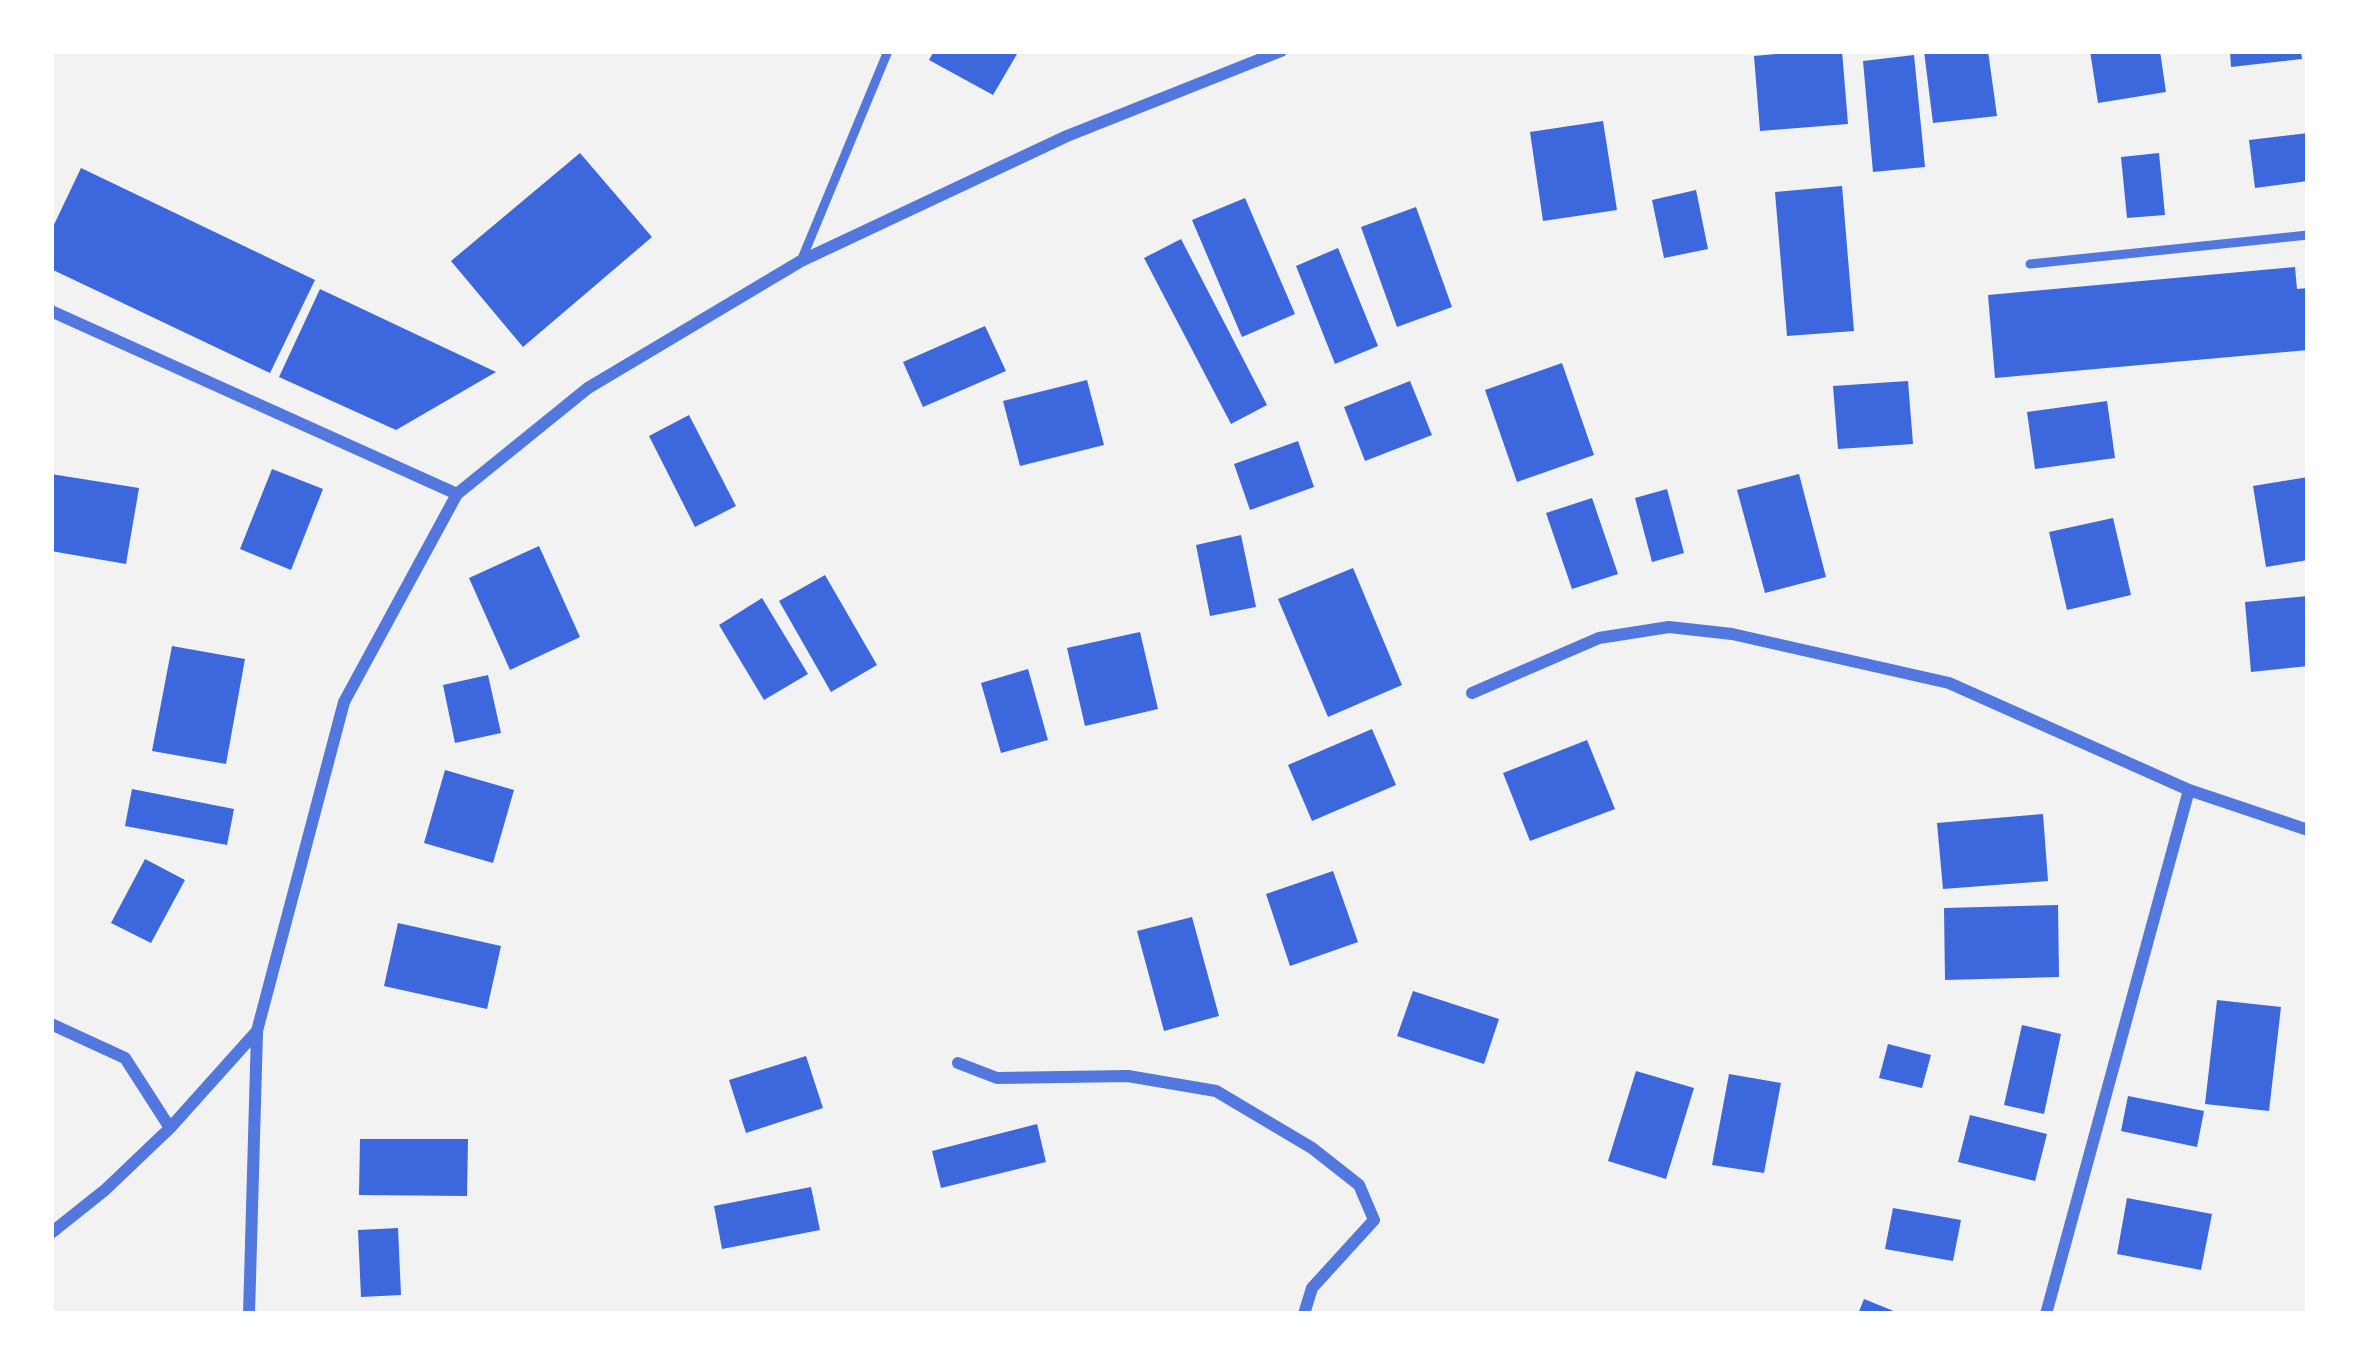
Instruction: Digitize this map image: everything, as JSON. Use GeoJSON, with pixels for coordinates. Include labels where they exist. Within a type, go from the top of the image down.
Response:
{"type":"FeatureCollection","features":[{"type":"Feature","properties":{"kind":"street"},"geometry":{"type":"LineString","coordinates":[[249,1314],[257,1031],[344,702],[457,494],[588,388],[801,261],[1066,136],[1281,51]]}},
{"type":"Feature","properties":{"kind":"street"},"geometry":{"type":"LineString","coordinates":[[51,311],[457,494]]}},
{"type":"Feature","properties":{"kind":"street"},"geometry":{"type":"LineString","coordinates":[[1472,693],[1599,638],[1670,627],[1732,634],[1948,682],[2189,790],[2308,830]]}},
{"type":"Feature","properties":{"kind":"street"},"geometry":{"type":"LineString","coordinates":[[2046,1314],[2189,790]]}},
{"type":"Feature","properties":{"kind":"street"},"geometry":{"type":"LineString","coordinates":[[51,1024],[125,1058],[170,1127]]}},
{"type":"Feature","properties":{"kind":"street"},"geometry":{"type":"LineString","coordinates":[[51,1233],[105,1190],[170,1127],[257,1031]]}},
{"type":"Feature","properties":{"kind":"street"},"geometry":{"type":"LineString","coordinates":[[958,1063],[997,1078],[1128,1076],[1216,1091],[1312,1148],[1359,1185],[1374,1220],[1312,1288],[1304,1314]]}},
{"type":"Feature","properties":{"kind":"lane"},"geometry":{"type":"LineString","coordinates":[[801,261],[888,51]]}},
{"type":"Feature","properties":{"kind":"lane"},"geometry":{"type":"LineString","coordinates":[[2030,264],[2308,235]]}},
{"type":"Feature","properties":{"kind":"building"},"geometry":{"type":"Polygon","coordinates":[[[934,51],[1017,54],[993,95],[929,60],[934,51]]]}},
{"type":"Feature","properties":{"kind":"building"},"geometry":{"type":"Polygon","coordinates":[[[1842,51],[1848,124],[1760,131],[1754,56],[1842,51]]]}},
{"type":"Feature","properties":{"kind":"building"},"geometry":{"type":"Polygon","coordinates":[[[1924,51],[1988,51],[1997,116],[1933,123],[1924,51]]]}},
{"type":"Feature","properties":{"kind":"building"},"geometry":{"type":"Polygon","coordinates":[[[2090,51],[2160,51],[2166,92],[2098,103],[2090,51]]]}},
{"type":"Feature","properties":{"kind":"building"},"geometry":{"type":"Polygon","coordinates":[[[2230,51],[2301,51],[2302,59],[2231,67],[2230,51]]]}},
{"type":"Feature","properties":{"kind":"building"},"geometry":{"type":"Polygon","coordinates":[[[1914,55],[1925,167],[1873,172],[1863,61],[1914,55]]]}},
{"type":"Feature","properties":{"kind":"building"},"geometry":{"type":"Polygon","coordinates":[[[1603,121],[1617,210],[1543,221],[1530,132],[1603,121]]]}},
{"type":"Feature","properties":{"kind":"building"},"geometry":{"type":"Polygon","coordinates":[[[2308,133],[2308,181],[2255,188],[2249,140],[2308,133]]]}},
{"type":"Feature","properties":{"kind":"building"},"geometry":{"type":"Polygon","coordinates":[[[580,153],[652,237],[523,347],[451,261],[580,153]]]}},
{"type":"Feature","properties":{"kind":"building"},"geometry":{"type":"Polygon","coordinates":[[[2159,153],[2165,215],[2127,218],[2121,157],[2159,153]]]}},
{"type":"Feature","properties":{"kind":"building"},"geometry":{"type":"Polygon","coordinates":[[[81,168],[315,280],[270,373],[51,269],[51,231],[81,168]]]}},
{"type":"Feature","properties":{"kind":"building"},"geometry":{"type":"Polygon","coordinates":[[[1842,186],[1854,331],[1787,336],[1775,192],[1842,186]]]}},
{"type":"Feature","properties":{"kind":"building"},"geometry":{"type":"Polygon","coordinates":[[[1696,190],[1708,249],[1664,258],[1652,200],[1696,190]]]}},
{"type":"Feature","properties":{"kind":"building"},"geometry":{"type":"Polygon","coordinates":[[[1245,198],[1295,314],[1242,337],[1192,220],[1245,198]]]}},
{"type":"Feature","properties":{"kind":"building"},"geometry":{"type":"Polygon","coordinates":[[[1416,207],[1452,307],[1397,327],[1361,227],[1416,207]]]}},
{"type":"Feature","properties":{"kind":"building"},"geometry":{"type":"Polygon","coordinates":[[[1181,239],[1267,405],[1231,424],[1144,258],[1181,239]]]}},
{"type":"Feature","properties":{"kind":"building"},"geometry":{"type":"Polygon","coordinates":[[[1338,248],[1378,346],[1335,364],[1296,266],[1338,248]]]}},
{"type":"Feature","properties":{"kind":"building"},"geometry":{"type":"Polygon","coordinates":[[[2295,267],[2297,289],[2308,288],[2308,350],[1995,378],[1988,295],[2295,267]]]}},
{"type":"Feature","properties":{"kind":"building"},"geometry":{"type":"Polygon","coordinates":[[[320,289],[496,372],[396,430],[279,377],[320,289]]]}},
{"type":"Feature","properties":{"kind":"building"},"geometry":{"type":"Polygon","coordinates":[[[985,326],[1006,371],[923,407],[903,362],[985,326]]]}},
{"type":"Feature","properties":{"kind":"building"},"geometry":{"type":"Polygon","coordinates":[[[1562,363],[1594,455],[1517,482],[1485,390],[1562,363]]]}},
{"type":"Feature","properties":{"kind":"building"},"geometry":{"type":"Polygon","coordinates":[[[1087,380],[1104,445],[1020,466],[1003,401],[1087,380]]]}},
{"type":"Feature","properties":{"kind":"building"},"geometry":{"type":"Polygon","coordinates":[[[1410,381],[1432,435],[1365,461],[1344,407],[1410,381]]]}},
{"type":"Feature","properties":{"kind":"building"},"geometry":{"type":"Polygon","coordinates":[[[1908,381],[1913,444],[1838,449],[1833,386],[1908,381]]]}},
{"type":"Feature","properties":{"kind":"building"},"geometry":{"type":"Polygon","coordinates":[[[2107,401],[2115,458],[2035,469],[2027,412],[2107,401]]]}},
{"type":"Feature","properties":{"kind":"building"},"geometry":{"type":"Polygon","coordinates":[[[689,415],[736,506],[695,527],[649,436],[689,415]]]}},
{"type":"Feature","properties":{"kind":"building"},"geometry":{"type":"Polygon","coordinates":[[[1298,441],[1314,487],[1250,510],[1234,464],[1298,441]]]}},
{"type":"Feature","properties":{"kind":"building"},"geometry":{"type":"Polygon","coordinates":[[[272,469],[323,489],[291,570],[240,549],[272,469]]]}},
{"type":"Feature","properties":{"kind":"building"},"geometry":{"type":"Polygon","coordinates":[[[51,474],[139,488],[126,564],[51,551],[51,474]]]}},
{"type":"Feature","properties":{"kind":"building"},"geometry":{"type":"Polygon","coordinates":[[[1799,474],[1826,577],[1765,593],[1737,490],[1799,474]]]}},
{"type":"Feature","properties":{"kind":"building"},"geometry":{"type":"Polygon","coordinates":[[[2308,477],[2308,560],[2266,567],[2253,486],[2308,477]]]}},
{"type":"Feature","properties":{"kind":"building"},"geometry":{"type":"Polygon","coordinates":[[[1667,489],[1684,553],[1652,562],[1635,498],[1667,489]]]}},
{"type":"Feature","properties":{"kind":"building"},"geometry":{"type":"Polygon","coordinates":[[[1592,498],[1618,574],[1572,589],[1546,513],[1592,498]]]}},
{"type":"Feature","properties":{"kind":"building"},"geometry":{"type":"Polygon","coordinates":[[[2113,518],[2131,595],[2067,610],[2049,532],[2113,518]]]}},
{"type":"Feature","properties":{"kind":"building"},"geometry":{"type":"Polygon","coordinates":[[[1241,535],[1256,607],[1210,616],[1196,545],[1241,535]]]}},
{"type":"Feature","properties":{"kind":"building"},"geometry":{"type":"Polygon","coordinates":[[[539,546],[580,637],[510,670],[469,578],[539,546]]]}},
{"type":"Feature","properties":{"kind":"building"},"geometry":{"type":"Polygon","coordinates":[[[1353,568],[1402,685],[1328,717],[1278,599],[1353,568]]]}},
{"type":"Feature","properties":{"kind":"building"},"geometry":{"type":"Polygon","coordinates":[[[825,575],[877,665],[831,692],[779,601],[825,575]]]}},
{"type":"Feature","properties":{"kind":"building"},"geometry":{"type":"Polygon","coordinates":[[[2308,596],[2308,666],[2251,672],[2245,602],[2308,596]]]}},
{"type":"Feature","properties":{"kind":"building"},"geometry":{"type":"Polygon","coordinates":[[[762,598],[808,674],[764,700],[719,625],[762,598]]]}},
{"type":"Feature","properties":{"kind":"building"},"geometry":{"type":"Polygon","coordinates":[[[1140,632],[1158,709],[1085,726],[1067,648],[1140,632]]]}},
{"type":"Feature","properties":{"kind":"building"},"geometry":{"type":"Polygon","coordinates":[[[172,646],[245,659],[226,764],[152,751],[172,646]]]}},
{"type":"Feature","properties":{"kind":"building"},"geometry":{"type":"Polygon","coordinates":[[[1028,669],[1048,740],[1001,753],[981,683],[1028,669]]]}},
{"type":"Feature","properties":{"kind":"building"},"geometry":{"type":"Polygon","coordinates":[[[488,675],[501,733],[455,743],[443,685],[488,675]]]}},
{"type":"Feature","properties":{"kind":"building"},"geometry":{"type":"Polygon","coordinates":[[[1372,729],[1396,785],[1312,821],[1288,765],[1372,729]]]}},
{"type":"Feature","properties":{"kind":"building"},"geometry":{"type":"Polygon","coordinates":[[[1587,740],[1615,809],[1530,841],[1503,773],[1587,740]]]}},
{"type":"Feature","properties":{"kind":"building"},"geometry":{"type":"Polygon","coordinates":[[[445,770],[514,790],[493,863],[424,843],[445,770]]]}},
{"type":"Feature","properties":{"kind":"building"},"geometry":{"type":"Polygon","coordinates":[[[132,789],[234,809],[227,845],[125,826],[132,789]]]}},
{"type":"Feature","properties":{"kind":"building"},"geometry":{"type":"Polygon","coordinates":[[[2043,814],[2048,881],[1943,889],[1937,823],[2043,814]]]}},
{"type":"Feature","properties":{"kind":"building"},"geometry":{"type":"Polygon","coordinates":[[[145,859],[185,880],[151,943],[111,923],[145,859]]]}},
{"type":"Feature","properties":{"kind":"building"},"geometry":{"type":"Polygon","coordinates":[[[1333,871],[1358,942],[1290,966],[1266,894],[1333,871]]]}},
{"type":"Feature","properties":{"kind":"building"},"geometry":{"type":"Polygon","coordinates":[[[2058,905],[2059,977],[1945,980],[1944,908],[2058,905]]]}},
{"type":"Feature","properties":{"kind":"building"},"geometry":{"type":"Polygon","coordinates":[[[1192,917],[1219,1016],[1164,1031],[1137,931],[1192,917]]]}},
{"type":"Feature","properties":{"kind":"building"},"geometry":{"type":"Polygon","coordinates":[[[398,923],[501,946],[487,1009],[384,986],[398,923]]]}},
{"type":"Feature","properties":{"kind":"building"},"geometry":{"type":"Polygon","coordinates":[[[1413,991],[1499,1019],[1484,1064],[1397,1036],[1413,991]]]}},
{"type":"Feature","properties":{"kind":"building"},"geometry":{"type":"Polygon","coordinates":[[[2217,1000],[2281,1007],[2269,1111],[2205,1104],[2217,1000]]]}},
{"type":"Feature","properties":{"kind":"building"},"geometry":{"type":"Polygon","coordinates":[[[2022,1025],[2061,1034],[2044,1114],[2004,1105],[2022,1025]]]}},
{"type":"Feature","properties":{"kind":"building"},"geometry":{"type":"Polygon","coordinates":[[[1888,1044],[1931,1055],[1922,1088],[1879,1078],[1888,1044]]]}},
{"type":"Feature","properties":{"kind":"building"},"geometry":{"type":"Polygon","coordinates":[[[806,1056],[823,1108],[746,1133],[729,1080],[806,1056]]]}},
{"type":"Feature","properties":{"kind":"building"},"geometry":{"type":"Polygon","coordinates":[[[1636,1071],[1694,1088],[1666,1179],[1608,1161],[1636,1071]]]}},
{"type":"Feature","properties":{"kind":"building"},"geometry":{"type":"Polygon","coordinates":[[[1729,1074],[1781,1083],[1764,1173],[1712,1165],[1729,1074]]]}},
{"type":"Feature","properties":{"kind":"building"},"geometry":{"type":"Polygon","coordinates":[[[2128,1096],[2204,1111],[2197,1147],[2121,1131],[2128,1096]]]}},
{"type":"Feature","properties":{"kind":"building"},"geometry":{"type":"Polygon","coordinates":[[[1970,1115],[2047,1134],[2035,1181],[1958,1162],[1970,1115]]]}},
{"type":"Feature","properties":{"kind":"building"},"geometry":{"type":"Polygon","coordinates":[[[1037,1124],[1046,1162],[941,1188],[932,1151],[1037,1124]]]}},
{"type":"Feature","properties":{"kind":"building"},"geometry":{"type":"Polygon","coordinates":[[[360,1139],[468,1139],[467,1196],[359,1195],[360,1139]]]}},
{"type":"Feature","properties":{"kind":"building"},"geometry":{"type":"Polygon","coordinates":[[[811,1187],[820,1230],[722,1249],[714,1206],[811,1187]]]}},
{"type":"Feature","properties":{"kind":"building"},"geometry":{"type":"Polygon","coordinates":[[[2127,1198],[2212,1214],[2201,1270],[2117,1254],[2127,1198]]]}},
{"type":"Feature","properties":{"kind":"building"},"geometry":{"type":"Polygon","coordinates":[[[1893,1208],[1961,1220],[1953,1261],[1885,1249],[1893,1208]]]}},
{"type":"Feature","properties":{"kind":"building"},"geometry":{"type":"Polygon","coordinates":[[[398,1228],[401,1295],[361,1297],[358,1230],[398,1228]]]}},
{"type":"Feature","properties":{"kind":"building"},"geometry":{"type":"Polygon","coordinates":[[[1864,1299],[1901,1314],[1858,1314],[1864,1299]]]}}]}
